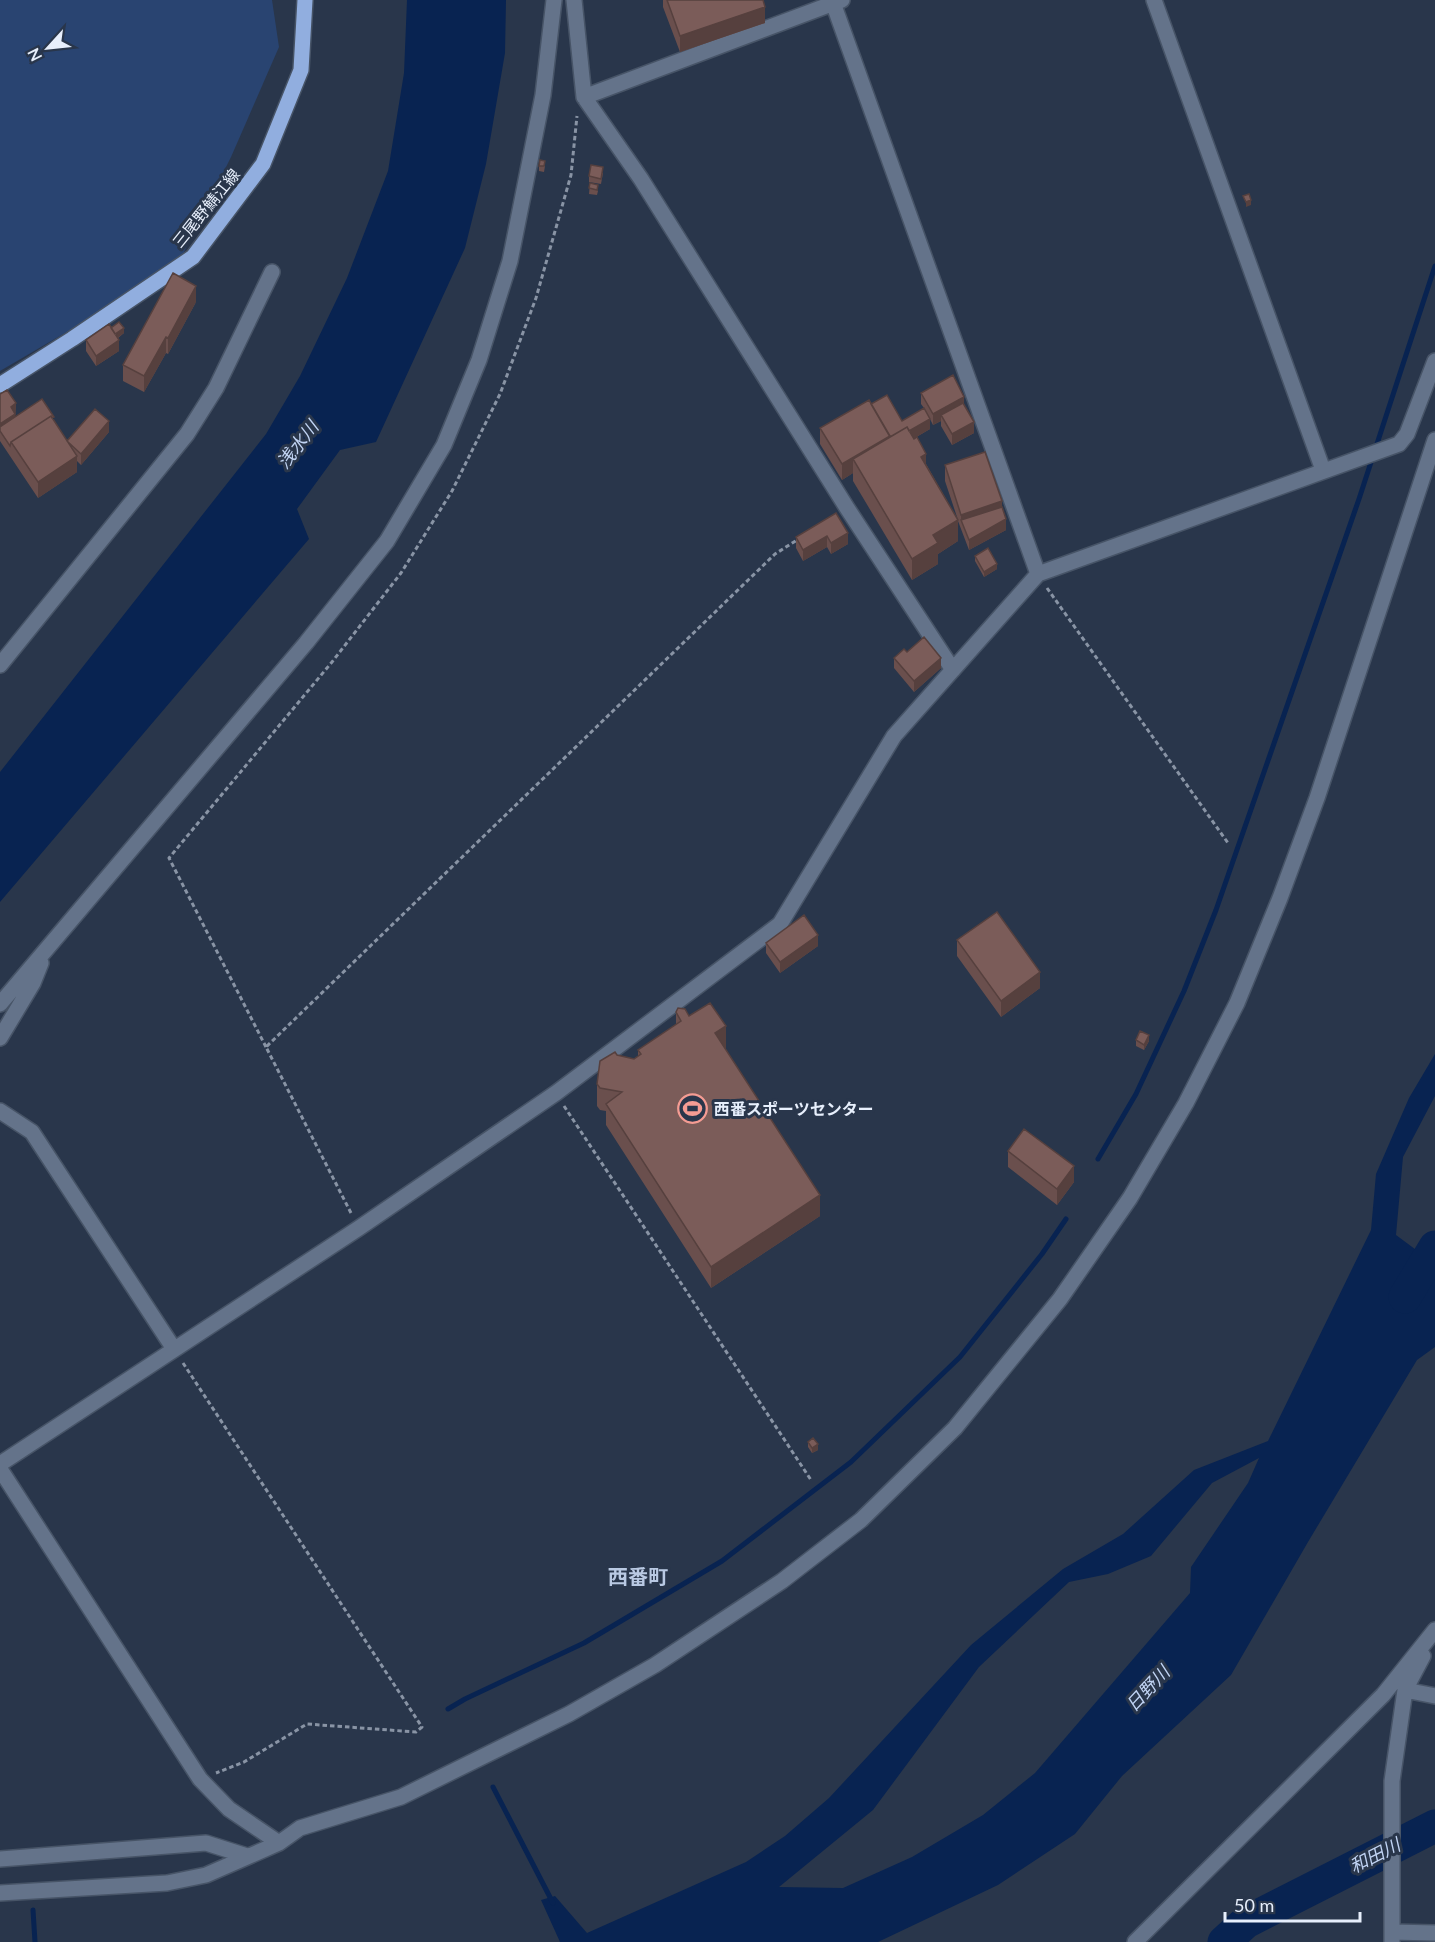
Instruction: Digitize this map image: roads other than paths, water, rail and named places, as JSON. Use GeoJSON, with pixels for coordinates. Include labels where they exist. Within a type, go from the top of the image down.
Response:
{"type":"FeatureCollection","features":[{"type":"Feature","properties":{"kind":"main road","name":"三尾野鯖江線"},"geometry":{"type":"LineString","coordinates":[[0,385],[193,257],[263,164],[301,70],[305,0]]}},
{"type":"Feature","properties":{"kind":"street"},"geometry":{"type":"LineString","coordinates":[[0,1004],[306,643],[387,541],[444,445],[479,360],[510,261],[543,95],[554,0]]}},
{"type":"Feature","properties":{"kind":"street"},"geometry":{"type":"LineString","coordinates":[[574,0],[584,97],[641,179],[847,508],[953,670]]}},
{"type":"Feature","properties":{"kind":"street"},"geometry":{"type":"LineString","coordinates":[[1154,0],[1323,470]]}},
{"type":"Feature","properties":{"kind":"street"},"geometry":{"type":"LineString","coordinates":[[584,97],[836,1],[1038,574]]}},
{"type":"Feature","properties":{"kind":"street"},"geometry":{"type":"LineString","coordinates":[[0,665],[187,434],[216,387],[273,272]]}},
{"type":"Feature","properties":{"kind":"street"},"geometry":{"type":"LineString","coordinates":[[0,1464],[359,1228],[556,1093],[780,924],[894,736],[1038,574],[1399,444],[1407,434],[1435,361]]}},
{"type":"Feature","properties":{"kind":"street"},"geometry":{"type":"LineString","coordinates":[[0,1893],[167,1883],[206,1875],[279,1844],[300,1828],[401,1797],[568,1714],[655,1665],[782,1581],[861,1520],[955,1428],[1060,1299],[1130,1198],[1186,1103],[1237,1003],[1280,898],[1317,798],[1435,440]]}},
{"type":"Feature","properties":{"kind":"street"},"geometry":{"type":"LineString","coordinates":[[0,1038],[33,982],[47,949]]}},
{"type":"Feature","properties":{"kind":"street"},"geometry":{"type":"LineString","coordinates":[[0,1111],[32,1132],[174,1349]]}},
{"type":"Feature","properties":{"kind":"street"},"geometry":{"type":"LineString","coordinates":[[0,1469],[200,1779],[229,1809],[279,1844]]}},
{"type":"Feature","properties":{"kind":"street"},"geometry":{"type":"LineString","coordinates":[[1435,1632],[1405,1690],[1392,1781],[1392,1937],[1435,1933]]}},
{"type":"Feature","properties":{"kind":"street"},"geometry":{"type":"LineString","coordinates":[[1135,1942],[1383,1695],[1435,1632]]}},
{"type":"Feature","properties":{"kind":"street"},"geometry":{"type":"LineString","coordinates":[[1405,1690],[1435,1696]]}},
{"type":"Feature","properties":{"kind":"street"},"geometry":{"type":"LineString","coordinates":[[0,1859],[206,1843],[247,1856]]}},
{"type":"Feature","properties":{"kind":"water","name":"浅水川"},"geometry":{"type":"Polygon","coordinates":[[[407,0],[506,0],[505,53],[486,164],[465,248],[376,442],[340,450],[297,509],[309,539],[0,902],[0,772],[266,434],[300,376],[347,278],[388,171],[404,73],[407,0]]]}},
{"type":"Feature","properties":{"kind":"water"},"geometry":{"type":"Polygon","coordinates":[[[1435,1054],[1435,1096],[1403,1157],[1396,1235],[1435,1264],[1435,1347],[1417,1360],[1231,1675],[1122,1776],[1075,1834],[998,1885],[878,1942],[560,1942],[541,1900],[555,1896],[587,1933],[746,1862],[785,1836],[829,1798],[971,1645],[1063,1569],[1123,1534],[1194,1470],[1268,1441],[1371,1230],[1376,1174],[1409,1098],[1435,1054]],[[1259,1458],[1212,1483],[1151,1556],[1108,1574],[1069,1582],[979,1667],[873,1810],[779,1887],[843,1888],[912,1857],[983,1815],[1035,1773],[1190,1593],[1191,1567],[1248,1483],[1259,1458]]]}},
{"type":"Feature","properties":{"kind":"waterway"},"geometry":{"type":"LineString","coordinates":[[1098,1159],[1136,1094],[1184,991],[1216,910],[1359,499],[1435,266]]}},
{"type":"Feature","properties":{"kind":"waterway"},"geometry":{"type":"LineString","coordinates":[[448,1709],[584,1643],[722,1561],[851,1462],[960,1357],[1042,1254],[1066,1219]]}},
{"type":"Feature","properties":{"kind":"waterway","name":"日野川"},"geometry":{"type":"LineString","coordinates":[[1405,1297],[1435,1247]]}},
{"type":"Feature","properties":{"kind":"waterway"},"geometry":{"type":"LineString","coordinates":[[493,1787],[553,1903]]}},
{"type":"Feature","properties":{"kind":"waterway","name":"和田川"},"geometry":{"type":"LineString","coordinates":[[1224,1942],[1246,1922],[1435,1826]]}},
{"type":"Feature","properties":{"kind":"waterway"},"geometry":{"type":"LineString","coordinates":[[33,1910],[35,1942]]}},
{"type":"Feature","properties":{"kind":"place","name":"西番スポーツセンター"},"geometry":{"type":"Point","coordinates":[693,1109]}},
{"type":"Feature","properties":{"kind":"district","name":"西番町"},"geometry":{"type":"Point","coordinates":[638,1577]}}]}
